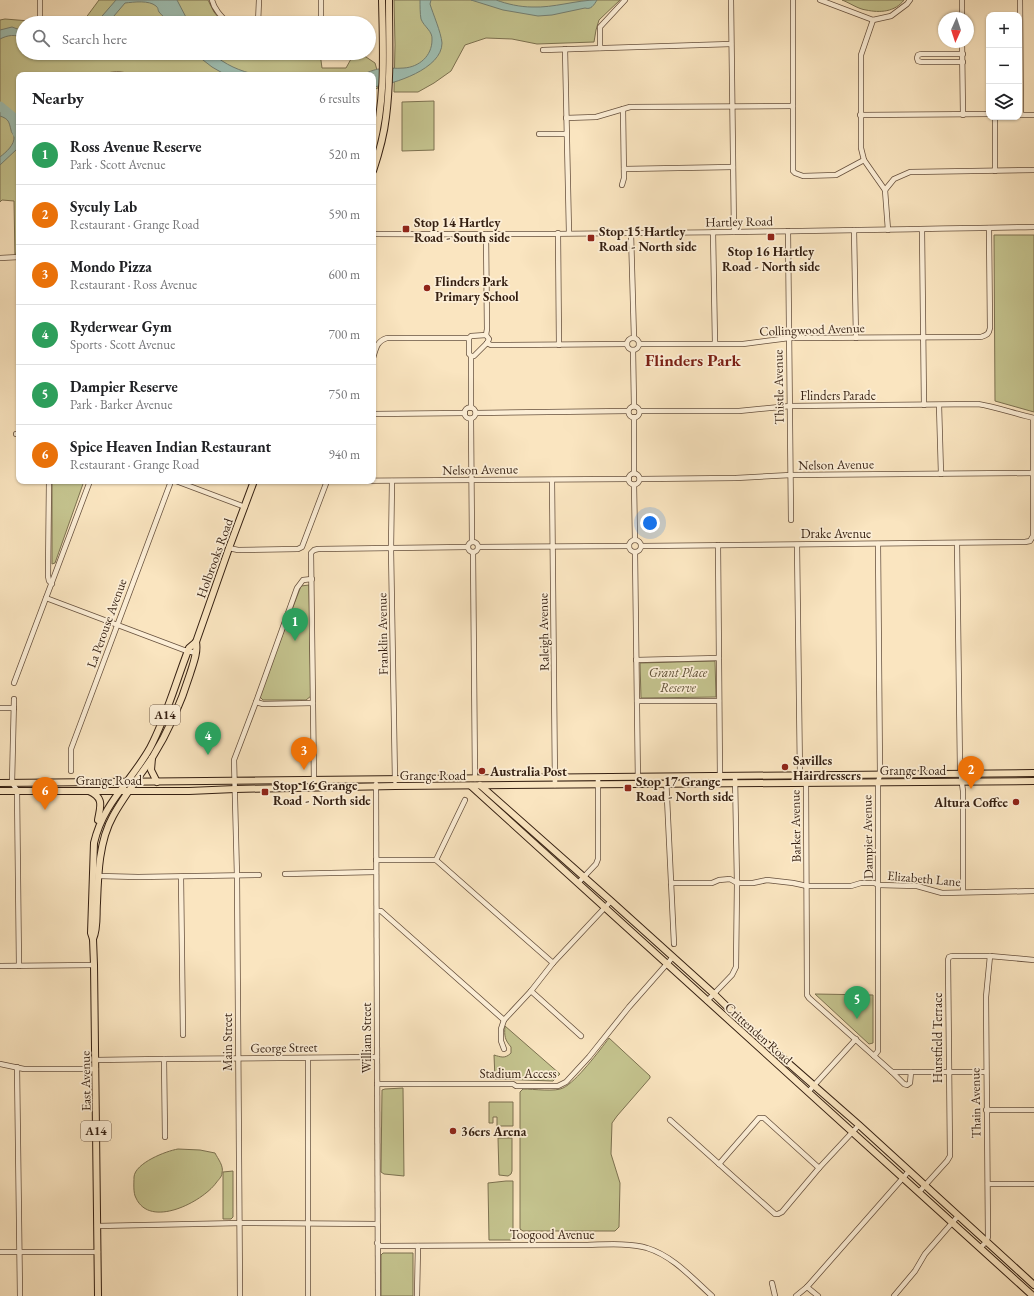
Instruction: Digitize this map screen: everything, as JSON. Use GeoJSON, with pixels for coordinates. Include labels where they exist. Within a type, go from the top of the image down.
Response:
{"type":"FeatureCollection","features":[{"type":"Feature","properties":{"kind":"main road"},"geometry":{"type":"LineString","coordinates":[[376,134],[380,116],[382,92],[382,0]]}},
{"type":"Feature","properties":{"kind":"main road"},"geometry":{"type":"LineString","coordinates":[[376,159],[386,117],[388,98],[388,0]]}},
{"type":"Feature","properties":{"kind":"main road","name":"Holbrooks Road"},"geometry":{"type":"LineString","coordinates":[[130,782],[152,758],[173,717],[188,681],[197,650],[196,642],[253,484]]}},
{"type":"Feature","properties":{"kind":"main road","name":"Holbrooks Road"},"geometry":{"type":"LineString","coordinates":[[130,782],[159,730],[189,648],[196,642]]}},
{"type":"Feature","properties":{"kind":"main road"},"geometry":{"type":"LineString","coordinates":[[152,758],[151,770],[157,782]]}},
{"type":"Feature","properties":{"kind":"main road","name":"Grange Road"},"geometry":{"type":"LineString","coordinates":[[0,783],[314,781],[499,786],[598,785],[666,780],[806,782],[960,774],[1034,773]]}},
{"type":"Feature","properties":{"kind":"main road","name":"Grange Road"},"geometry":{"type":"LineString","coordinates":[[735,780],[800,776],[962,781],[1034,781]]}},
{"type":"Feature","properties":{"kind":"main road","name":"Grange Road"},"geometry":{"type":"LineString","coordinates":[[395,783],[475,779],[555,778],[598,778],[638,781]]}},
{"type":"Feature","properties":{"kind":"main road"},"geometry":{"type":"LineString","coordinates":[[471,786],[475,779]]}},
{"type":"Feature","properties":{"kind":"main road","name":"Crittenden Road"},"geometry":{"type":"LineString","coordinates":[[475,779],[1034,1285]]}},
{"type":"Feature","properties":{"kind":"main road","name":"East Avenue"},"geometry":{"type":"LineString","coordinates":[[98,1296],[94,965],[93,939],[91,933],[94,850],[98,830],[103,816],[130,782]]}},
{"type":"Feature","properties":{"kind":"main road","name":"East Avenue"},"geometry":{"type":"LineString","coordinates":[[93,939],[96,932],[102,847],[113,816],[124,791],[130,782]]}},
{"type":"Feature","properties":{"kind":"main road","name":"Grange Road"},"geometry":{"type":"LineString","coordinates":[[0,791],[200,791],[235,788],[376,783]]}},
{"type":"Feature","properties":{"kind":"main road","name":"Crittenden Road"},"geometry":{"type":"LineString","coordinates":[[471,786],[1033,1296]]}},
{"type":"Feature","properties":{"kind":"main road"},"geometry":{"type":"LineString","coordinates":[[493,796],[493,791],[499,786]]}},
{"type":"Feature","properties":{"kind":"main road"},"geometry":{"type":"LineString","coordinates":[[88,791],[98,796],[101,802],[98,830]]}},
{"type":"Feature","properties":{"kind":"street"},"geometry":{"type":"LineString","coordinates":[[40,0],[40,16]]}},
{"type":"Feature","properties":{"kind":"street"},"geometry":{"type":"LineString","coordinates":[[212,0],[213,5],[221,16]]}},
{"type":"Feature","properties":{"kind":"street"},"geometry":{"type":"LineString","coordinates":[[258,16],[259,0]]}},
{"type":"Feature","properties":{"kind":"street"},"geometry":{"type":"LineString","coordinates":[[321,0],[321,16]]}},
{"type":"Feature","properties":{"kind":"street"},"geometry":{"type":"LineString","coordinates":[[600,48],[600,27],[625,0]]}},
{"type":"Feature","properties":{"kind":"street"},"geometry":{"type":"LineString","coordinates":[[731,0],[734,232]]}},
{"type":"Feature","properties":{"kind":"street"},"geometry":{"type":"LineString","coordinates":[[793,0],[793,168],[795,173],[799,175],[836,175],[864,160]]}},
{"type":"Feature","properties":{"kind":"street"},"geometry":{"type":"LineString","coordinates":[[820,0],[873,20],[891,16],[910,0]]}},
{"type":"Feature","properties":{"kind":"street"},"geometry":{"type":"LineString","coordinates":[[962,0],[962,12]]}},
{"type":"Feature","properties":{"kind":"street"},"geometry":{"type":"LineString","coordinates":[[1020,0],[1020,84]]}},
{"type":"Feature","properties":{"kind":"street"},"geometry":{"type":"LineString","coordinates":[[873,20],[862,55],[860,115],[861,148],[864,160],[885,190],[888,230]]}},
{"type":"Feature","properties":{"kind":"street"},"geometry":{"type":"LineString","coordinates":[[542,50],[731,44]]}},
{"type":"Feature","properties":{"kind":"street"},"geometry":{"type":"LineString","coordinates":[[962,48],[964,115]]}},
{"type":"Feature","properties":{"kind":"street"},"geometry":{"type":"LineString","coordinates":[[565,49],[569,233]]}},
{"type":"Feature","properties":{"kind":"street"},"geometry":{"type":"LineString","coordinates":[[962,54],[922,54],[918,55],[917,58],[918,61],[921,62],[963,62]]}},
{"type":"Feature","properties":{"kind":"street"},"geometry":{"type":"LineString","coordinates":[[566,118],[596,117],[630,107],[793,106]]}},
{"type":"Feature","properties":{"kind":"street"},"geometry":{"type":"LineString","coordinates":[[622,185],[624,178],[623,109]]}},
{"type":"Feature","properties":{"kind":"street"},"geometry":{"type":"LineString","coordinates":[[860,115],[986,114]]}},
{"type":"Feature","properties":{"kind":"street"},"geometry":{"type":"LineString","coordinates":[[1022,115],[1034,114]]}},
{"type":"Feature","properties":{"kind":"street"},"geometry":{"type":"LineString","coordinates":[[995,120],[995,171]]}},
{"type":"Feature","properties":{"kind":"street"},"geometry":{"type":"LineString","coordinates":[[538,134],[566,134]]}},
{"type":"Feature","properties":{"kind":"street"},"geometry":{"type":"LineString","coordinates":[[624,169],[733,167]]}},
{"type":"Feature","properties":{"kind":"street"},"geometry":{"type":"LineString","coordinates":[[885,190],[894,180],[910,172],[1034,170]]}},
{"type":"Feature","properties":{"kind":"street","name":"Collingwood Avenue"},"geometry":{"type":"LineString","coordinates":[[640,344],[743,344],[789,338],[981,337],[989,332],[990,328],[989,228]]}},
{"type":"Feature","properties":{"kind":"street","name":"Hartley Road"},"geometry":{"type":"LineString","coordinates":[[376,234],[631,233],[1034,228]]}},
{"type":"Feature","properties":{"kind":"street"},"geometry":{"type":"LineString","coordinates":[[854,230],[856,338]]}},
{"type":"Feature","properties":{"kind":"street"},"geometry":{"type":"LineString","coordinates":[[922,230],[924,405]]}},
{"type":"Feature","properties":{"kind":"street","name":"Thistle Avenue"},"geometry":{"type":"LineString","coordinates":[[788,231],[791,520]]}},
{"type":"Feature","properties":{"kind":"street"},"geometry":{"type":"LineString","coordinates":[[713,232],[715,343]]}},
{"type":"Feature","properties":{"kind":"street"},"geometry":{"type":"LineString","coordinates":[[558,233],[559,345]]}},
{"type":"Feature","properties":{"kind":"street"},"geometry":{"type":"LineString","coordinates":[[631,233],[634,338]]}},
{"type":"Feature","properties":{"kind":"street"},"geometry":{"type":"LineString","coordinates":[[471,356],[474,356],[489,339],[486,335],[486,234]]}},
{"type":"Feature","properties":{"kind":"street"},"geometry":{"type":"LineString","coordinates":[[0,258],[16,257]]}},
{"type":"Feature","properties":{"kind":"street"},"geometry":{"type":"LineString","coordinates":[[376,349],[378,343],[388,338],[469,338],[471,336],[486,335]]}},
{"type":"Feature","properties":{"kind":"street"},"geometry":{"type":"LineString","coordinates":[[469,338],[469,354],[471,356],[471,408]]}},
{"type":"Feature","properties":{"kind":"street"},"geometry":{"type":"LineString","coordinates":[[627,344],[628,348],[633,350],[638,349],[640,344],[637,339],[634,338]]}},
{"type":"Feature","properties":{"kind":"street"},"geometry":{"type":"LineString","coordinates":[[627,344],[628,340],[634,338]]}},
{"type":"Feature","properties":{"kind":"street"},"geometry":{"type":"LineString","coordinates":[[487,343],[491,345],[627,344]]}},
{"type":"Feature","properties":{"kind":"street"},"geometry":{"type":"LineString","coordinates":[[633,350],[634,406]]}},
{"type":"Feature","properties":{"kind":"street","name":"Flinders Parade"},"geometry":{"type":"LineString","coordinates":[[640,411],[739,411],[790,406],[978,404],[992,406],[1034,418]]}},
{"type":"Feature","properties":{"kind":"street"},"geometry":{"type":"LineString","coordinates":[[939,405],[941,474]]}},
{"type":"Feature","properties":{"kind":"street"},"geometry":{"type":"LineString","coordinates":[[634,406],[640,411],[638,415],[634,417]]}},
{"type":"Feature","properties":{"kind":"street"},"geometry":{"type":"LineString","coordinates":[[628,412],[630,408],[634,406]]}},
{"type":"Feature","properties":{"kind":"street"},"geometry":{"type":"LineString","coordinates":[[471,408],[474,408],[476,413]]}},
{"type":"Feature","properties":{"kind":"street"},"geometry":{"type":"LineString","coordinates":[[465,413],[466,409],[471,408]]}},
{"type":"Feature","properties":{"kind":"street"},"geometry":{"type":"LineString","coordinates":[[476,413],[628,412],[634,417]]}},
{"type":"Feature","properties":{"kind":"street"},"geometry":{"type":"LineString","coordinates":[[376,414],[465,413]]}},
{"type":"Feature","properties":{"kind":"street"},"geometry":{"type":"LineString","coordinates":[[465,413],[466,417],[471,419]]}},
{"type":"Feature","properties":{"kind":"street"},"geometry":{"type":"LineString","coordinates":[[471,419],[475,417],[476,413]]}},
{"type":"Feature","properties":{"kind":"street"},"geometry":{"type":"LineString","coordinates":[[634,417],[634,473],[629,479],[630,483],[634,485]]}},
{"type":"Feature","properties":{"kind":"street"},"geometry":{"type":"LineString","coordinates":[[1033,473],[1034,418]]}},
{"type":"Feature","properties":{"kind":"street"},"geometry":{"type":"LineString","coordinates":[[471,419],[472,542]]}},
{"type":"Feature","properties":{"kind":"street"},"geometry":{"type":"LineString","coordinates":[[634,473],[638,474],[640,479],[639,483],[634,485]]}},
{"type":"Feature","properties":{"kind":"street","name":"Nelson Avenue"},"geometry":{"type":"LineString","coordinates":[[640,479],[736,478],[791,475],[1033,473]]}},
{"type":"Feature","properties":{"kind":"street","name":"Drake Avenue"},"geometry":{"type":"LineString","coordinates":[[642,546],[1025,542],[1030,541],[1033,536],[1033,473]]}},
{"type":"Feature","properties":{"kind":"street","name":"Nelson Avenue"},"geometry":{"type":"LineString","coordinates":[[376,481],[629,479]]}},
{"type":"Feature","properties":{"kind":"street","name":"Raleigh Avenue"},"geometry":{"type":"LineString","coordinates":[[552,480],[555,785]]}},
{"type":"Feature","properties":{"kind":"street","name":"Franklin Avenue"},"geometry":{"type":"LineString","coordinates":[[392,481],[391,548],[395,783]]}},
{"type":"Feature","properties":{"kind":"street"},"geometry":{"type":"LineString","coordinates":[[49,484],[48,576],[49,581],[52,584]]}},
{"type":"Feature","properties":{"kind":"street"},"geometry":{"type":"LineString","coordinates":[[14,683],[89,484]]}},
{"type":"Feature","properties":{"kind":"street","name":"La Perouse Avenue"},"geometry":{"type":"LineString","coordinates":[[71,771],[71,749],[118,625],[167,484]]}},
{"type":"Feature","properties":{"kind":"street"},"geometry":{"type":"LineString","coordinates":[[184,484],[245,507]]}},
{"type":"Feature","properties":{"kind":"street"},"geometry":{"type":"LineString","coordinates":[[229,548],[238,550],[298,549],[302,547],[326,484]]}},
{"type":"Feature","properties":{"kind":"street"},"geometry":{"type":"LineString","coordinates":[[634,485],[635,540]]}},
{"type":"Feature","properties":{"kind":"street"},"geometry":{"type":"LineString","coordinates":[[629,546],[631,551],[640,551],[642,546],[639,541],[635,540]]}},
{"type":"Feature","properties":{"kind":"street"},"geometry":{"type":"LineString","coordinates":[[629,546],[631,542],[635,540]]}},
{"type":"Feature","properties":{"kind":"street"},"geometry":{"type":"LineString","coordinates":[[472,542],[477,544],[478,547],[629,546]]}},
{"type":"Feature","properties":{"kind":"street"},"geometry":{"type":"LineString","coordinates":[[467,547],[468,544],[472,542]]}},
{"type":"Feature","properties":{"kind":"street"},"geometry":{"type":"LineString","coordinates":[[957,543],[960,774],[962,781],[964,892]]}},
{"type":"Feature","properties":{"kind":"street","name":"Dampier Avenue"},"geometry":{"type":"LineString","coordinates":[[874,1056],[878,1051],[878,544]]}},
{"type":"Feature","properties":{"kind":"street"},"geometry":{"type":"LineString","coordinates":[[718,545],[720,780]]}},
{"type":"Feature","properties":{"kind":"street","name":"Barker Avenue"},"geometry":{"type":"LineString","coordinates":[[798,545],[800,776],[806,782],[807,995],[904,1084],[907,1085],[910,1083],[911,1072]]}},
{"type":"Feature","properties":{"kind":"street"},"geometry":{"type":"LineString","coordinates":[[314,781],[311,553],[318,549],[467,547],[473,552]]}},
{"type":"Feature","properties":{"kind":"street"},"geometry":{"type":"LineString","coordinates":[[473,552],[477,550],[478,547]]}},
{"type":"Feature","properties":{"kind":"street"},"geometry":{"type":"LineString","coordinates":[[473,552],[475,779]]}},
{"type":"Feature","properties":{"kind":"street"},"geometry":{"type":"LineString","coordinates":[[635,552],[638,781]]}},
{"type":"Feature","properties":{"kind":"street","name":"Main Street"},"geometry":{"type":"LineString","coordinates":[[240,1296],[237,876],[234,760],[297,588],[303,580],[312,579]]}},
{"type":"Feature","properties":{"kind":"street"},"geometry":{"type":"LineString","coordinates":[[46,598],[196,654]]}},
{"type":"Feature","properties":{"kind":"street"},"geometry":{"type":"LineString","coordinates":[[636,660],[719,658]]}},
{"type":"Feature","properties":{"kind":"street"},"geometry":{"type":"LineString","coordinates":[[14,699],[12,783],[17,790],[19,966]]}},
{"type":"Feature","properties":{"kind":"street"},"geometry":{"type":"LineString","coordinates":[[637,701],[719,701]]}},
{"type":"Feature","properties":{"kind":"street"},"geometry":{"type":"LineString","coordinates":[[256,702],[263,704],[313,703]]}},
{"type":"Feature","properties":{"kind":"street"},"geometry":{"type":"LineString","coordinates":[[0,708],[14,708]]}},
{"type":"Feature","properties":{"kind":"street"},"geometry":{"type":"LineString","coordinates":[[578,883],[596,864],[598,859],[598,778]]}},
{"type":"Feature","properties":{"kind":"street"},"geometry":{"type":"LineString","coordinates":[[666,780],[674,944]]}},
{"type":"Feature","properties":{"kind":"street"},"geometry":{"type":"LineString","coordinates":[[707,1001],[732,975],[736,967],[737,883],[735,780]]}},
{"type":"Feature","properties":{"kind":"street","name":"William Street"},"geometry":{"type":"LineString","coordinates":[[376,783],[378,1296]]}},
{"type":"Feature","properties":{"kind":"street"},"geometry":{"type":"LineString","coordinates":[[436,860],[465,800]]}},
{"type":"Feature","properties":{"kind":"street"},"geometry":{"type":"LineString","coordinates":[[376,860],[436,860],[554,963]]}},
{"type":"Feature","properties":{"kind":"street"},"geometry":{"type":"LineString","coordinates":[[285,874],[376,872]]}},
{"type":"Feature","properties":{"kind":"street"},"geometry":{"type":"LineString","coordinates":[[99,876],[181,877],[259,875]]}},
{"type":"Feature","properties":{"kind":"street"},"geometry":{"type":"LineString","coordinates":[[181,877],[183,1035]]}},
{"type":"Feature","properties":{"kind":"street","name":"Elizabeth Lane"},"geometry":{"type":"LineString","coordinates":[[671,883],[712,883],[719,880],[730,879],[737,883],[753,883],[767,880],[807,886],[852,885],[861,883],[874,883],[879,885],[910,885],[942,893],[1034,891]]}},
{"type":"Feature","properties":{"kind":"street"},"geometry":{"type":"LineString","coordinates":[[504,1049],[501,1042],[501,1029],[504,1020],[611,901]]}},
{"type":"Feature","properties":{"kind":"street"},"geometry":{"type":"LineString","coordinates":[[377,911],[504,1020]]}},
{"type":"Feature","properties":{"kind":"street","name":"Hurstfield Terrace"},"geometry":{"type":"LineString","coordinates":[[919,1192],[949,1158],[949,957],[990,956],[1034,960]]}},
{"type":"Feature","properties":{"kind":"street","name":"Thain Avenue"},"geometry":{"type":"LineString","coordinates":[[986,1242],[988,1236],[988,1184],[986,1110],[986,997],[990,956]]}},
{"type":"Feature","properties":{"kind":"street","name":"Stadium Access"},"geometry":{"type":"LineString","coordinates":[[377,1084],[513,1084],[516,1086],[558,1086],[563,1084],[589,1057],[629,1007],[673,957]]}},
{"type":"Feature","properties":{"kind":"street"},"geometry":{"type":"LineString","coordinates":[[0,966],[94,965]]}},
{"type":"Feature","properties":{"kind":"street"},"geometry":{"type":"LineString","coordinates":[[530,990],[581,1036]]}},
{"type":"Feature","properties":{"kind":"street"},"geometry":{"type":"LineString","coordinates":[[808,1092],[856,1040]]}},
{"type":"Feature","properties":{"kind":"street"},"geometry":{"type":"LineString","coordinates":[[308,1058],[308,1296]]}},
{"type":"Feature","properties":{"kind":"street","name":"George Street"},"geometry":{"type":"LineString","coordinates":[[95,1060],[377,1058]]}},
{"type":"Feature","properties":{"kind":"street"},"geometry":{"type":"LineString","coordinates":[[164,1059],[165,1138]]}},
{"type":"Feature","properties":{"kind":"street"},"geometry":{"type":"LineString","coordinates":[[0,1064],[24,1068],[96,1069]]}},
{"type":"Feature","properties":{"kind":"street"},"geometry":{"type":"LineString","coordinates":[[17,1067],[20,1296]]}},
{"type":"Feature","properties":{"kind":"street"},"geometry":{"type":"LineString","coordinates":[[892,1072],[986,1072]]}},
{"type":"Feature","properties":{"kind":"street"},"geometry":{"type":"LineString","coordinates":[[986,1110],[1034,1110]]}},
{"type":"Feature","properties":{"kind":"street"},"geometry":{"type":"LineString","coordinates":[[719,1164],[759,1118],[762,1117],[819,1168]]}},
{"type":"Feature","properties":{"kind":"street"},"geometry":{"type":"LineString","coordinates":[[670,1120],[775,1214],[782,1212],[819,1168],[859,1125]]}},
{"type":"Feature","properties":{"kind":"street"},"geometry":{"type":"LineString","coordinates":[[796,1296],[807,1287],[909,1171]]}},
{"type":"Feature","properties":{"kind":"street"},"geometry":{"type":"LineString","coordinates":[[988,1184],[1034,1184]]}},
{"type":"Feature","properties":{"kind":"street"},"geometry":{"type":"LineString","coordinates":[[894,1296],[915,1271],[925,1254],[958,1216]]}},
{"type":"Feature","properties":{"kind":"street"},"geometry":{"type":"LineString","coordinates":[[98,1226],[308,1223],[377,1224]]}},
{"type":"Feature","properties":{"kind":"street"},"geometry":{"type":"LineString","coordinates":[[980,1248],[986,1242]]}},
{"type":"Feature","properties":{"kind":"street","name":"Toogood Avenue"},"geometry":{"type":"LineString","coordinates":[[377,1243],[380,1246],[630,1245],[645,1247],[672,1260],[712,1296]]}},
{"type":"Feature","properties":{"kind":"street"},"geometry":{"type":"LineString","coordinates":[[417,1296],[418,1246]]}},
{"type":"Feature","properties":{"kind":"street"},"geometry":{"type":"LineString","coordinates":[[0,1252],[98,1252]]}},
{"type":"Feature","properties":{"kind":"street"},"geometry":{"type":"LineString","coordinates":[[772,1283],[774,1296]]}},
{"type":"Feature","properties":{"kind":"street"},"geometry":{"type":"LineString","coordinates":[[807,1287],[818,1296]]}},
{"type":"Feature","properties":{"kind":"green space"},"geometry":{"type":"Polygon","coordinates":[[[99,0],[208,0],[217,16],[87,16],[99,0]]]}},
{"type":"Feature","properties":{"kind":"green space"},"geometry":{"type":"Polygon","coordinates":[[[394,0],[620,0],[599,20],[594,42],[537,44],[512,39],[486,38],[465,45],[451,71],[434,83],[418,92],[394,92],[394,0]]]}},
{"type":"Feature","properties":{"kind":"green space"},"geometry":{"type":"Polygon","coordinates":[[[842,0],[904,0],[892,9],[887,11],[877,11],[866,10],[842,0]]]}},
{"type":"Feature","properties":{"kind":"green space"},"geometry":{"type":"Polygon","coordinates":[[[0,20],[16,20],[16,60],[321,60],[322,68],[346,68],[350,60],[370,60],[375,63],[379,77],[378,88],[376,89],[376,72],[16,72],[15,257],[14,201],[2,200],[0,202],[0,20]]]}},
{"type":"Feature","properties":{"kind":"green space"},"geometry":{"type":"Polygon","coordinates":[[[434,101],[434,150],[402,151],[402,102],[434,101]]]}},
{"type":"Feature","properties":{"kind":"green space"},"geometry":{"type":"Polygon","coordinates":[[[994,235],[1034,235],[1034,412],[995,401],[994,235]]]}},
{"type":"Feature","properties":{"kind":"green space"},"geometry":{"type":"Polygon","coordinates":[[[52,484],[83,484],[55,563],[52,564],[52,484]]]}},
{"type":"Feature","properties":{"kind":"green space"},"geometry":{"type":"Polygon","coordinates":[[[309,585],[311,696],[306,700],[263,700],[259,696],[301,586],[309,585]]]}},
{"type":"Feature","properties":{"kind":"green space","name":"Grant Place Reserve"},"geometry":{"type":"Polygon","coordinates":[[[715,661],[716,697],[641,698],[640,663],[715,661]]]}},
{"type":"Feature","properties":{"kind":"green space"},"geometry":{"type":"Polygon","coordinates":[[[815,994],[873,995],[873,1043],[869,1044],[815,994]]]}},
{"type":"Feature","properties":{"kind":"green space"},"geometry":{"type":"Polygon","coordinates":[[[505,1026],[560,1074],[553,1081],[495,1079],[494,1055],[505,1057],[511,1053],[511,1047],[505,1038],[505,1026]]]}},
{"type":"Feature","properties":{"kind":"green space"},"geometry":{"type":"Polygon","coordinates":[[[609,1038],[650,1076],[650,1078],[612,1123],[611,1154],[620,1183],[619,1227],[615,1231],[523,1231],[520,1229],[520,1092],[523,1089],[560,1089],[568,1085],[581,1073],[609,1038]]]}},
{"type":"Feature","properties":{"kind":"green space"},"geometry":{"type":"Polygon","coordinates":[[[403,1088],[404,1176],[384,1174],[381,1172],[382,1090],[403,1088]]]}},
{"type":"Feature","properties":{"kind":"green space"},"geometry":{"type":"Polygon","coordinates":[[[489,1102],[513,1102],[513,1126],[497,1126],[497,1117],[493,1117],[493,1123],[489,1123],[489,1102]]]}},
{"type":"Feature","properties":{"kind":"green space"},"geometry":{"type":"Polygon","coordinates":[[[498,1138],[512,1138],[512,1171],[508,1176],[499,1175],[498,1138]]]}},
{"type":"Feature","properties":{"kind":"green space"},"geometry":{"type":"Polygon","coordinates":[[[178,1149],[200,1150],[215,1153],[222,1168],[221,1177],[200,1198],[176,1209],[164,1212],[152,1211],[143,1207],[134,1193],[134,1177],[136,1172],[152,1158],[178,1149]]]}},
{"type":"Feature","properties":{"kind":"green space"},"geometry":{"type":"Polygon","coordinates":[[[233,1171],[233,1217],[231,1219],[223,1219],[223,1172],[233,1171]]]}},
{"type":"Feature","properties":{"kind":"green space"},"geometry":{"type":"Polygon","coordinates":[[[513,1181],[513,1240],[489,1240],[488,1183],[513,1181]]]}},
{"type":"Feature","properties":{"kind":"green space"},"geometry":{"type":"Polygon","coordinates":[[[383,1253],[413,1253],[413,1296],[381,1296],[381,1255],[383,1253]]]}},
{"type":"Feature","properties":{"kind":"water"},"geometry":{"type":"Polygon","coordinates":[[[116,0],[177,0],[185,16],[163,16],[159,12],[158,8],[153,4],[141,2],[125,3],[114,16],[102,16],[116,0]]]}},
{"type":"Feature","properties":{"kind":"water"},"geometry":{"type":"Polygon","coordinates":[[[420,0],[431,0],[430,4],[439,28],[442,43],[440,52],[426,68],[415,74],[393,83],[376,86],[376,72],[368,72],[385,68],[410,67],[424,60],[430,51],[432,37],[421,19],[420,0]]]}},
{"type":"Feature","properties":{"kind":"water"},"geometry":{"type":"Polygon","coordinates":[[[471,0],[496,0],[514,5],[540,7],[597,0],[591,8],[538,16],[503,10],[471,0]]]}},
{"type":"Feature","properties":{"kind":"water"},"geometry":{"type":"Polygon","coordinates":[[[12,27],[16,28],[16,36],[0,39],[0,30],[12,27]]]}},
{"type":"Feature","properties":{"kind":"water"},"geometry":{"type":"Polygon","coordinates":[[[203,60],[221,60],[245,72],[221,72],[203,60]]]}},
{"type":"Feature","properties":{"kind":"water"},"geometry":{"type":"Polygon","coordinates":[[[0,105],[16,120],[16,150],[0,165],[0,157],[12,145],[14,136],[11,132],[8,121],[0,116],[0,105]]]}},
{"type":"Feature","properties":{"kind":"waterway"},"geometry":{"type":"LineString","coordinates":[[0,106],[16,119]]}},
{"type":"Feature","properties":{"kind":"place","name":"Stop 14 Hartley Road - South side"},"geometry":{"type":"Point","coordinates":[406,229]}},
{"type":"Feature","properties":{"kind":"place","name":"Stop 16 Hartley Road - North side"},"geometry":{"type":"Point","coordinates":[771,237]}},
{"type":"Feature","properties":{"kind":"place","name":"Stop 15 Hartley Road - North side"},"geometry":{"type":"Point","coordinates":[591,238]}},
{"type":"Feature","properties":{"kind":"place","name":"Flinders Park Primary School"},"geometry":{"type":"Point","coordinates":[427,288]}},
{"type":"Feature","properties":{"kind":"place","name":"Ross Avenue Reserve"},"geometry":{"type":"Point","coordinates":[295,641]}},
{"type":"Feature","properties":{"kind":"place","name":"Ryderwear Gym"},"geometry":{"type":"Point","coordinates":[208,755]}},
{"type":"Feature","properties":{"kind":"place","name":"Savilles Hairdressers"},"geometry":{"type":"Point","coordinates":[785,767]}},
{"type":"Feature","properties":{"kind":"place","name":"Mondo Pizza"},"geometry":{"type":"Point","coordinates":[304,770]}},
{"type":"Feature","properties":{"kind":"place","name":"Australia Post"},"geometry":{"type":"Point","coordinates":[482,771]}},
{"type":"Feature","properties":{"kind":"place","name":"Stop 17 Grange Road - North side"},"geometry":{"type":"Point","coordinates":[628,788]}},
{"type":"Feature","properties":{"kind":"place","name":"Syculy Lab"},"geometry":{"type":"Point","coordinates":[971,789]}},
{"type":"Feature","properties":{"kind":"place","name":"Stop 16 Grange Road - North side"},"geometry":{"type":"Point","coordinates":[265,792]}},
{"type":"Feature","properties":{"kind":"place","name":"Altura Coffee"},"geometry":{"type":"Point","coordinates":[1016,802]}},
{"type":"Feature","properties":{"kind":"place","name":"Spice Heaven Indian Restaurant"},"geometry":{"type":"Point","coordinates":[45,810]}},
{"type":"Feature","properties":{"kind":"place","name":"Dampier Reserve"},"geometry":{"type":"Point","coordinates":[857,1019]}},
{"type":"Feature","properties":{"kind":"place","name":"36ers Arena"},"geometry":{"type":"Point","coordinates":[453,1131]}},
{"type":"Feature","properties":{"kind":"district","name":"Flinders Park"},"geometry":{"type":"Point","coordinates":[693,360]}}]}
